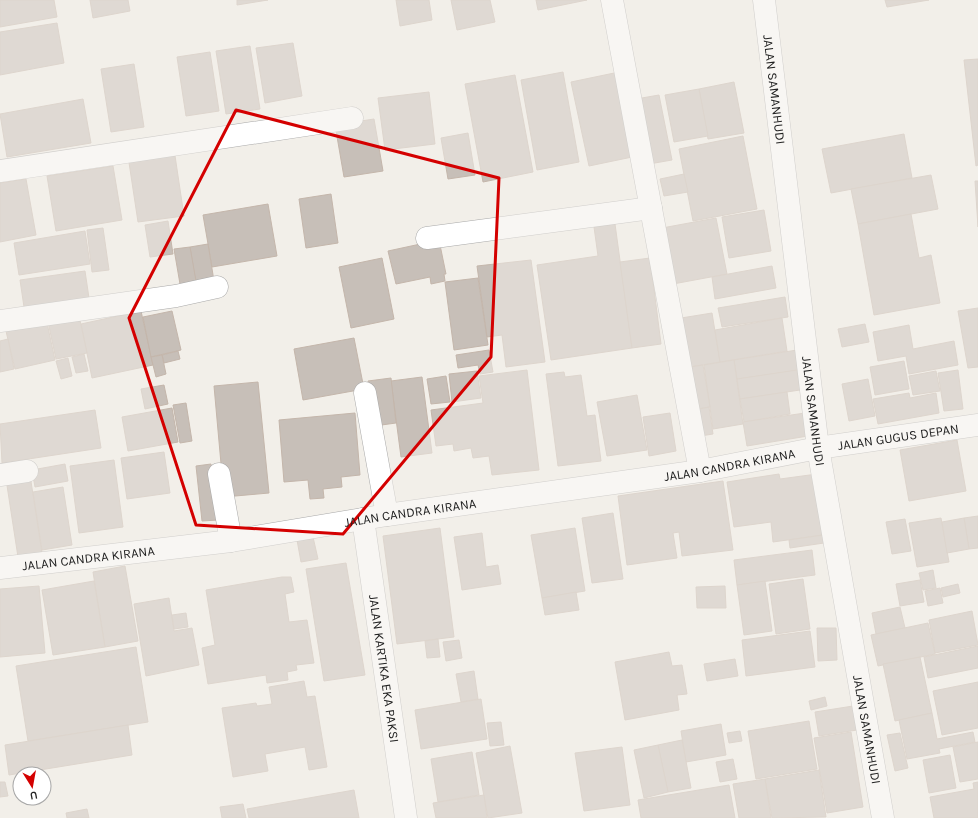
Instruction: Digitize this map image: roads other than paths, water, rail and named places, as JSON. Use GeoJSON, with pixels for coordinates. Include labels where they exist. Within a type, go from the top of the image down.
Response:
{"type":"FeatureCollection","features":[{"type":"Feature","properties":{"kind":"street"},"geometry":{"type":"LineString","coordinates":[[612,0],[700,471]]}},
{"type":"Feature","properties":{"kind":"street","name":"JALAN SAMANHUDI"},"geometry":{"type":"LineString","coordinates":[[764,0],[818,448],[883,818]]}},
{"type":"Feature","properties":{"kind":"street"},"geometry":{"type":"LineString","coordinates":[[0,171],[352,118]]}},
{"type":"Feature","properties":{"kind":"street"},"geometry":{"type":"LineString","coordinates":[[427,238],[651,208]]}},
{"type":"Feature","properties":{"kind":"street"},"geometry":{"type":"LineString","coordinates":[[0,321],[176,296],[217,287]]}},
{"type":"Feature","properties":{"kind":"street"},"geometry":{"type":"LineString","coordinates":[[365,393],[387,515]]}},
{"type":"Feature","properties":{"kind":"street","name":"JALAN GUGUS DEPAN"},"geometry":{"type":"LineString","coordinates":[[818,448],[978,425]]}},
{"type":"Feature","properties":{"kind":"street","name":"JALAN CANDRA KIRANA"},"geometry":{"type":"LineString","coordinates":[[0,568],[231,541],[387,515],[700,471],[818,448]]}},
{"type":"Feature","properties":{"kind":"street"},"geometry":{"type":"LineString","coordinates":[[0,475],[27,471]]}},
{"type":"Feature","properties":{"kind":"street"},"geometry":{"type":"LineString","coordinates":[[219,474],[231,541]]}},
{"type":"Feature","properties":{"kind":"street","name":"JALAN KARTIKA EKA PAKSI"},"geometry":{"type":"LineString","coordinates":[[363,519],[406,818]]}}]}
